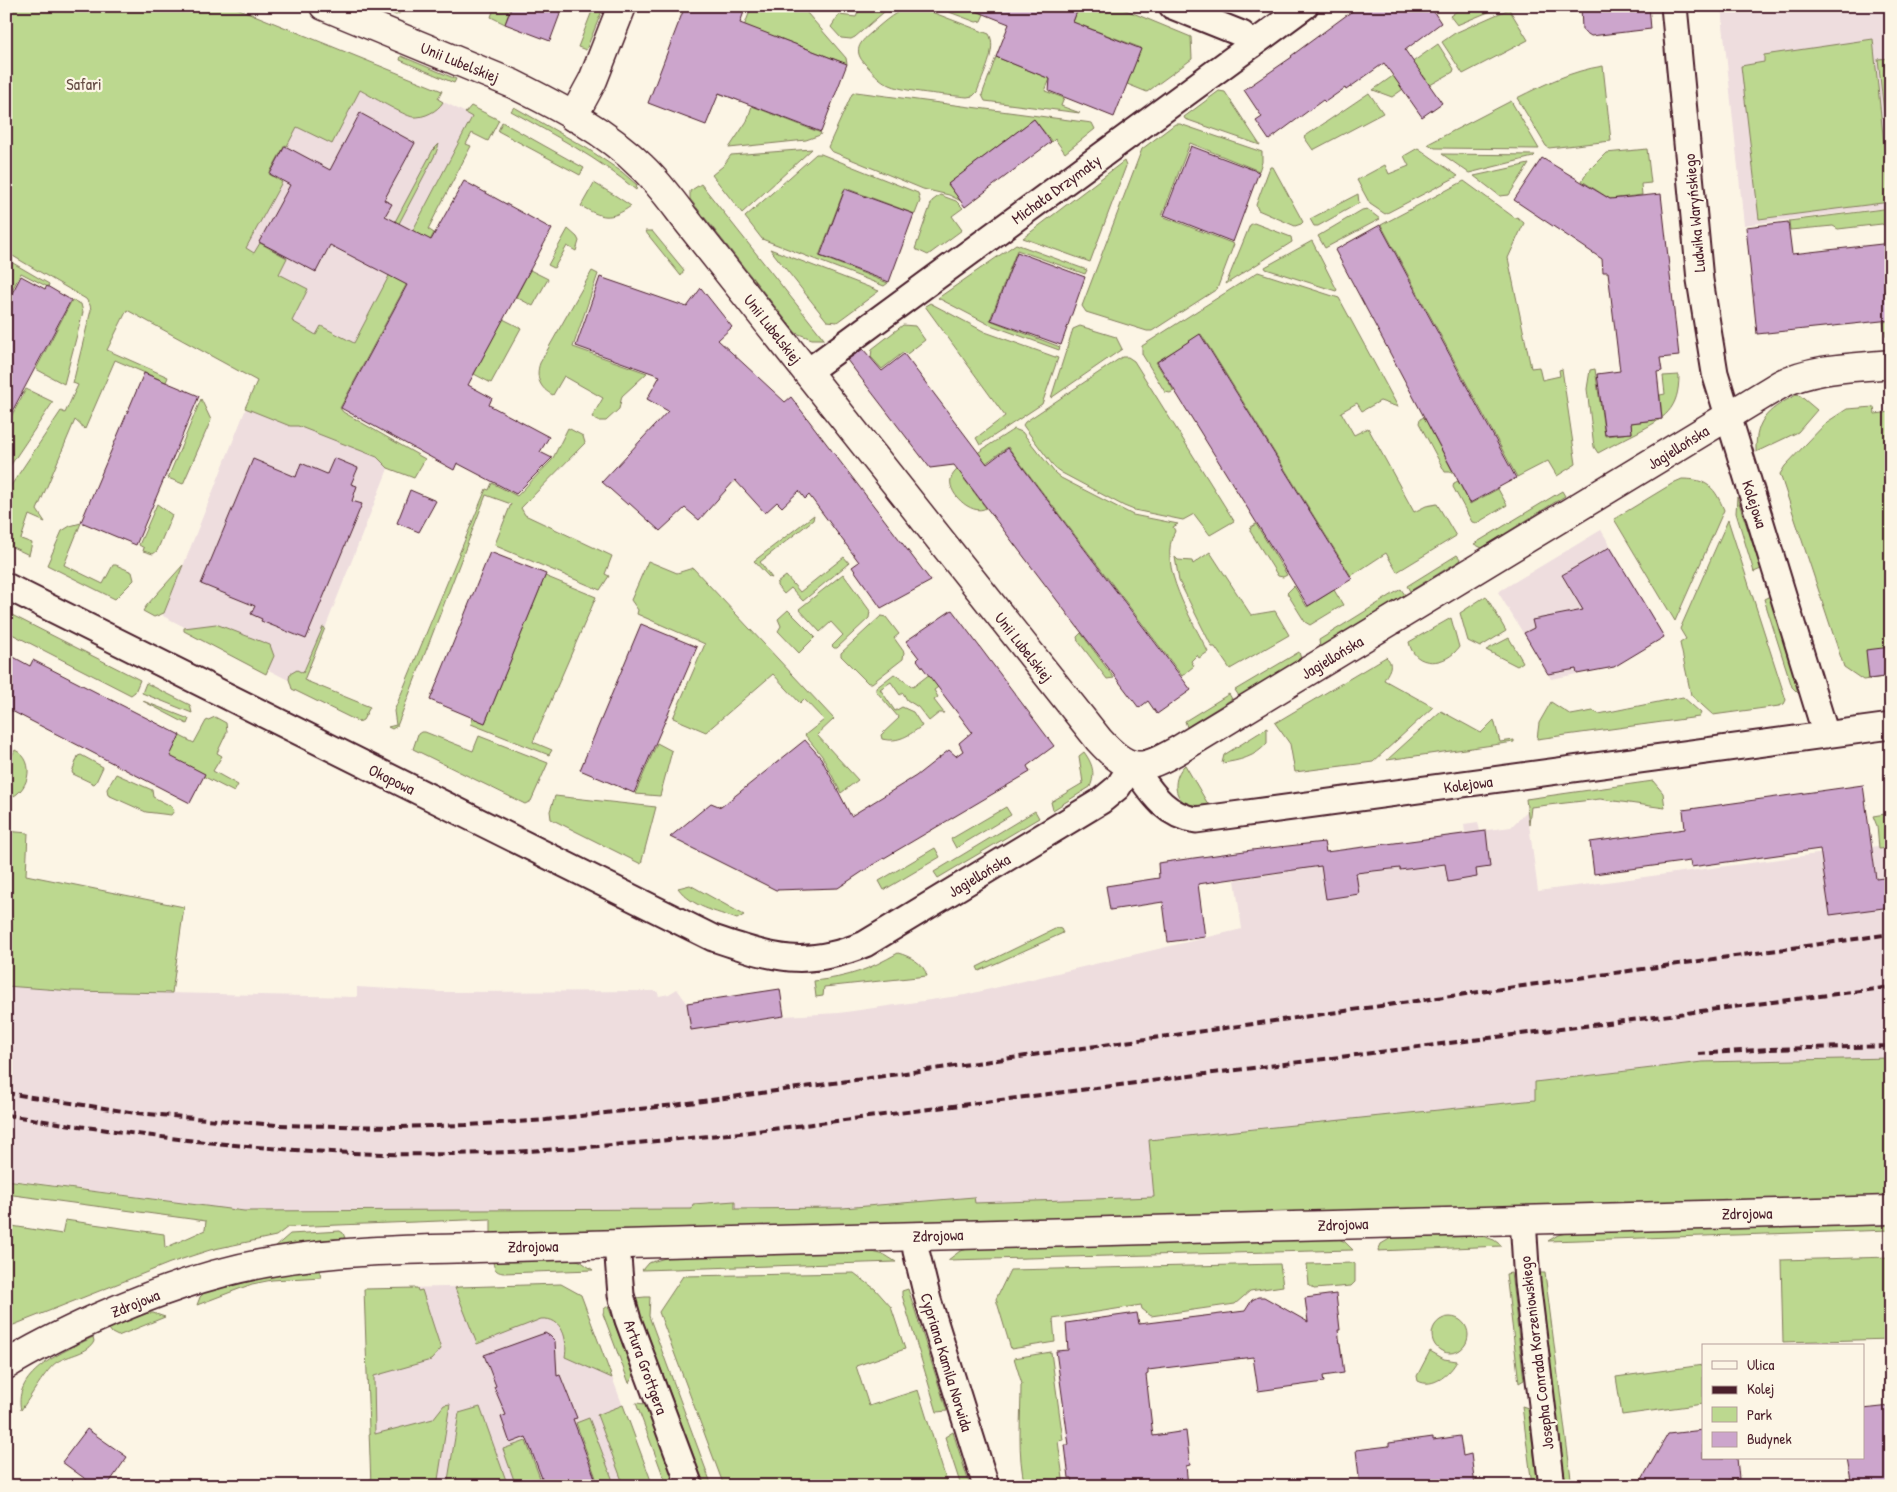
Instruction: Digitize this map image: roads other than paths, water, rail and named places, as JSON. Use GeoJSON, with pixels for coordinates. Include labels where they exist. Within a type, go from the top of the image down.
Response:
{"type":"FeatureCollection","features":[{"type":"Feature","properties":{"kind":"street","name":"Unii Lubelskiej"},"geometry":{"type":"LineString","coordinates":[[324,6],[514,84],[612,140],[643,168],[1099,740],[1119,760],[1132,765]]}},
{"type":"Feature","properties":{"kind":"street"},"geometry":{"type":"LineString","coordinates":[[573,117],[593,80],[622,6]]}},
{"type":"Feature","properties":{"kind":"street"},"geometry":{"type":"LineString","coordinates":[[1172,6],[1242,34],[1252,45]]}},
{"type":"Feature","properties":{"kind":"street","name":"Michała Drzymały"},"geometry":{"type":"LineString","coordinates":[[807,372],[1305,6]]}},
{"type":"Feature","properties":{"kind":"street","name":"Ludwika Waryńskiego"},"geometry":{"type":"LineString","coordinates":[[1674,6],[1700,280],[1715,373],[1728,416]]}},
{"type":"Feature","properties":{"kind":"street","name":"Jagiellońska"},"geometry":{"type":"LineString","coordinates":[[783,958],[812,959],[842,953],[866,944],[1101,802],[1118,787],[1132,765],[1151,764],[1180,750],[1781,384],[1806,374],[1824,370],[1891,364]]}},
{"type":"Feature","properties":{"kind":"street","name":"Kolejowa"},"geometry":{"type":"LineString","coordinates":[[1728,416],[1826,735]]}},
{"type":"Feature","properties":{"kind":"street","name":"Okopowa"},"geometry":{"type":"LineString","coordinates":[[6,586],[713,938],[766,955],[783,958]]}},
{"type":"Feature","properties":{"kind":"street","name":"Kolejowa"},"geometry":{"type":"LineString","coordinates":[[1132,765],[1159,801],[1182,818],[1196,820],[1891,726]]}},
{"type":"Feature","properties":{"kind":"street","name":"Zdrojowa"},"geometry":{"type":"LineString","coordinates":[[6,1365],[56,1337],[176,1286],[235,1269],[317,1255],[436,1249],[1891,1210]]}},
{"type":"Feature","properties":{"kind":"street","name":"Josepha Conrada Korzeniowskiego"},"geometry":{"type":"LineString","coordinates":[[1524,1220],[1526,1275],[1552,1486]]}},
{"type":"Feature","properties":{"kind":"street","name":"Cypriana Kamila Norwida"},"geometry":{"type":"LineString","coordinates":[[914,1236],[928,1300],[986,1486]]}},
{"type":"Feature","properties":{"kind":"street","name":"Artura Grottgera"},"geometry":{"type":"LineString","coordinates":[[617,1244],[621,1295],[628,1320],[690,1486]]}},
{"type":"Feature","properties":{"kind":"railway"},"geometry":{"type":"LineString","coordinates":[[6,1093],[136,1113],[276,1125],[398,1127],[546,1120],[674,1105],[877,1077],[1891,934]]}},
{"type":"Feature","properties":{"kind":"railway"},"geometry":{"type":"LineString","coordinates":[[6,1115],[172,1138],[283,1149],[395,1154],[488,1153],[563,1149],[749,1132],[1891,987]]}},
{"type":"Feature","properties":{"kind":"railway"},"geometry":{"type":"LineString","coordinates":[[1698,1054],[1770,1049],[1891,1046]]}},
{"type":"Feature","properties":{"kind":"park label","name":"Safari"},"geometry":{"type":"Point","coordinates":[84,84]}}]}
